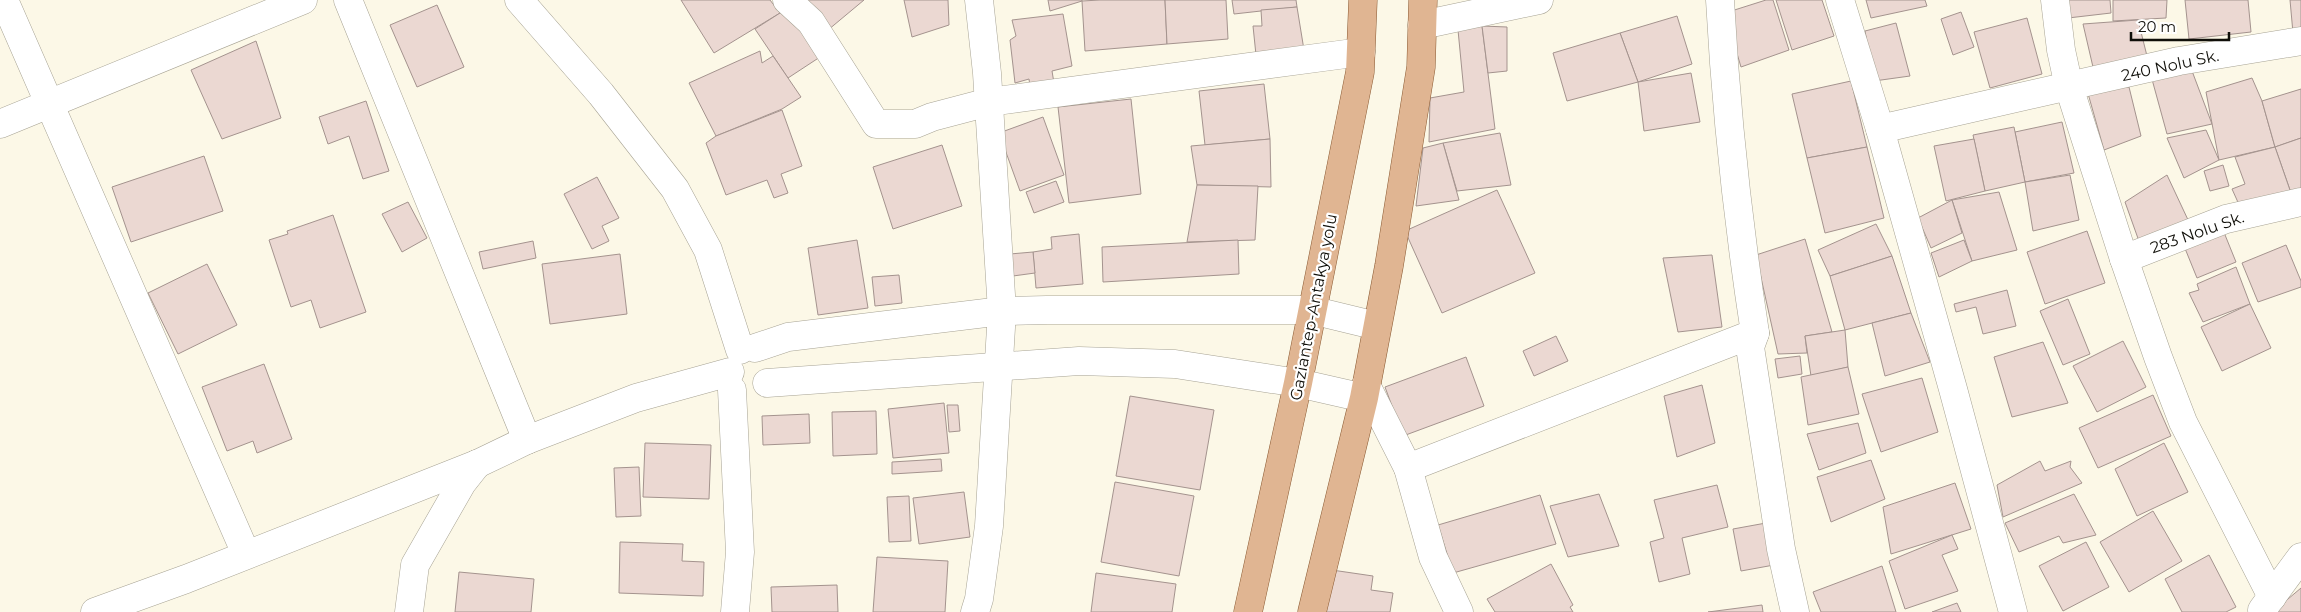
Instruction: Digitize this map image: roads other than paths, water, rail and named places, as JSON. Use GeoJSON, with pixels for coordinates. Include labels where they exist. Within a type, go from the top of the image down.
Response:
{"type":"FeatureCollection","features":[{"type":"Feature","properties":{"kind":"main road","name":"Gaziantep-Antakya yolu"},"geometry":{"type":"LineString","coordinates":[[1248,612],[1298,383],[1311,310],[1360,72],[1363,0]]}},
{"type":"Feature","properties":{"kind":"main road"},"geometry":{"type":"LineString","coordinates":[[1312,612],[1365,391],[1421,67],[1423,12]]}},
{"type":"Feature","properties":{"kind":"street"},"geometry":{"type":"LineString","coordinates":[[4,0],[246,554]]}},
{"type":"Feature","properties":{"kind":"street"},"geometry":{"type":"LineString","coordinates":[[0,124],[50,106],[303,0]]}},
{"type":"Feature","properties":{"kind":"street"},"geometry":{"type":"LineString","coordinates":[[348,0],[527,440]]}},
{"type":"Feature","properties":{"kind":"street"},"geometry":{"type":"LineString","coordinates":[[519,0],[601,94],[675,189],[708,250],[739,365],[751,390],[767,384],[1079,361],[1175,364],[1298,383],[1365,391],[1408,468],[1433,557],[1460,612]]}},
{"type":"Feature","properties":{"kind":"street"},"geometry":{"type":"LineString","coordinates":[[787,0],[811,22],[876,124],[915,124],[932,117],[989,102],[1361,52]]}},
{"type":"Feature","properties":{"kind":"street"},"geometry":{"type":"LineString","coordinates":[[975,612],[979,598],[989,526],[1002,312],[989,102],[979,0]]}},
{"type":"Feature","properties":{"kind":"street"},"geometry":{"type":"LineString","coordinates":[[1423,12],[1539,0]]}},
{"type":"Feature","properties":{"kind":"street"},"geometry":{"type":"LineString","coordinates":[[1720,0],[1723,58],[1739,227],[1754,333],[1750,347],[1781,549],[1795,612]]}},
{"type":"Feature","properties":{"kind":"street"},"geometry":{"type":"LineString","coordinates":[[1840,0],[1880,129],[1954,389],[2013,612]]}},
{"type":"Feature","properties":{"kind":"street"},"geometry":{"type":"LineString","coordinates":[[2055,0],[2069,87],[2124,259],[2183,422],[2266,605],[2301,557]]}},
{"type":"Feature","properties":{"kind":"street","name":"240 Nolu Sk."},"geometry":{"type":"LineString","coordinates":[[1880,129],[2179,61],[2301,41]]}},
{"type":"Feature","properties":{"kind":"street","name":"283 Nolu Sk."},"geometry":{"type":"LineString","coordinates":[[2124,259],[2226,219],[2301,202]]}},
{"type":"Feature","properties":{"kind":"street"},"geometry":{"type":"LineString","coordinates":[[739,365],[788,337],[1002,312],[1141,309],[1311,310],[1377,326]]}},
{"type":"Feature","properties":{"kind":"street"},"geometry":{"type":"LineString","coordinates":[[1408,468],[1754,333]]}},
{"type":"Feature","properties":{"kind":"street"},"geometry":{"type":"LineString","coordinates":[[95,612],[477,464],[527,440],[636,398],[766,355],[770,360],[771,374],[767,384]]}},
{"type":"Feature","properties":{"kind":"street"},"geometry":{"type":"LineString","coordinates":[[735,612],[740,552],[739,365]]}},
{"type":"Feature","properties":{"kind":"street"},"geometry":{"type":"LineString","coordinates":[[410,612],[415,565],[462,483],[477,464]]}}]}
